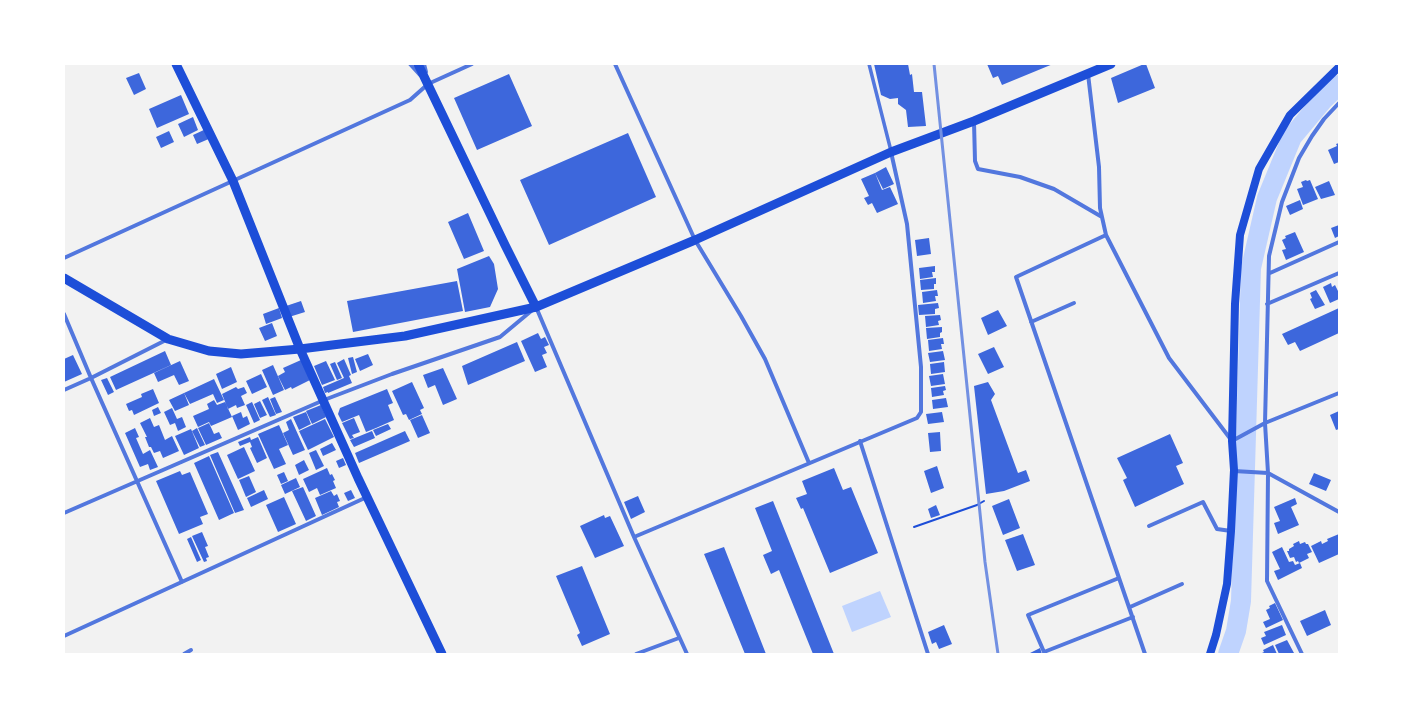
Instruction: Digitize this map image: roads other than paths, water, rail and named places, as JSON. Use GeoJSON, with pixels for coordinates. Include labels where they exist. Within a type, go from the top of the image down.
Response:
{"type":"FeatureCollection","features":[{"type":"Feature","properties":{"kind":"main road"},"geometry":{"type":"LineString","coordinates":[[176,64],[232,181],[300,349],[367,497],[442,654]]}},
{"type":"Feature","properties":{"kind":"main road"},"geometry":{"type":"LineString","coordinates":[[418,64],[536,307]]}},
{"type":"Feature","properties":{"kind":"main road"},"geometry":{"type":"LineString","coordinates":[[64,278],[168,339],[209,351],[241,354],[300,349],[405,336],[536,307],[695,240],[891,152],[974,121],[1111,64]]}},
{"type":"Feature","properties":{"kind":"main road"},"geometry":{"type":"LineString","coordinates":[[1210,654],[1216,635],[1227,584],[1237,471],[1232,441],[1235,304],[1240,235],[1260,169],[1290,115],[1339,67]]}},
{"type":"Feature","properties":{"kind":"street"},"geometry":{"type":"LineString","coordinates":[[410,64],[428,84]]}},
{"type":"Feature","properties":{"kind":"street"},"geometry":{"type":"LineString","coordinates":[[424,64],[428,84]]}},
{"type":"Feature","properties":{"kind":"street"},"geometry":{"type":"LineString","coordinates":[[64,258],[410,100],[428,84],[472,64]]}},
{"type":"Feature","properties":{"kind":"street"},"geometry":{"type":"LineString","coordinates":[[615,64],[695,240],[742,316],[765,359],[809,463]]}},
{"type":"Feature","properties":{"kind":"street"},"geometry":{"type":"LineString","coordinates":[[634,537],[917,418],[921,412],[922,367],[907,224],[869,64]]}},
{"type":"Feature","properties":{"kind":"street"},"geometry":{"type":"LineString","coordinates":[[1088,74],[1099,168],[1102,217],[1106,235],[1169,358],[1232,441],[1258,426],[1339,393]]}},
{"type":"Feature","properties":{"kind":"street"},"geometry":{"type":"LineString","coordinates":[[1302,654],[1267,581],[1268,473],[1265,423],[1267,304],[1270,256],[1282,202],[1299,158],[1324,119],[1339,103]]}},
{"type":"Feature","properties":{"kind":"street"},"geometry":{"type":"LineString","coordinates":[[974,121],[975,161],[978,169],[1020,177],[1054,189],[1102,217]]}},
{"type":"Feature","properties":{"kind":"street"},"geometry":{"type":"LineString","coordinates":[[1106,235],[1016,277],[1145,654]]}},
{"type":"Feature","properties":{"kind":"street"},"geometry":{"type":"LineString","coordinates":[[1270,273],[1339,242]]}},
{"type":"Feature","properties":{"kind":"street"},"geometry":{"type":"LineString","coordinates":[[1267,304],[1339,273]]}},
{"type":"Feature","properties":{"kind":"street"},"geometry":{"type":"LineString","coordinates":[[1031,322],[1074,304]]}},
{"type":"Feature","properties":{"kind":"street"},"geometry":{"type":"LineString","coordinates":[[64,513],[324,400],[500,337],[536,307],[634,537],[687,654]]}},
{"type":"Feature","properties":{"kind":"street"},"geometry":{"type":"LineString","coordinates":[[64,314],[182,582]]}},
{"type":"Feature","properties":{"kind":"street"},"geometry":{"type":"LineString","coordinates":[[64,390],[168,339]]}},
{"type":"Feature","properties":{"kind":"street"},"geometry":{"type":"LineString","coordinates":[[860,441],[928,654]]}},
{"type":"Feature","properties":{"kind":"street"},"geometry":{"type":"LineString","coordinates":[[1237,471],[1268,473],[1339,512]]}},
{"type":"Feature","properties":{"kind":"street"},"geometry":{"type":"LineString","coordinates":[[64,636],[367,497]]}},
{"type":"Feature","properties":{"kind":"street"},"geometry":{"type":"LineString","coordinates":[[1149,526],[1203,502],[1217,529],[1232,531]]}},
{"type":"Feature","properties":{"kind":"street"},"geometry":{"type":"LineString","coordinates":[[1119,578],[1028,615],[1044,652],[1133,617]]}},
{"type":"Feature","properties":{"kind":"street"},"geometry":{"type":"LineString","coordinates":[[1130,607],[1182,584]]}},
{"type":"Feature","properties":{"kind":"street"},"geometry":{"type":"LineString","coordinates":[[636,654],[679,638]]}},
{"type":"Feature","properties":{"kind":"street"},"geometry":{"type":"LineString","coordinates":[[184,654],[191,650]]}},
{"type":"Feature","properties":{"kind":"water"},"geometry":{"type":"Polygon","coordinates":[[[880,591],[891,617],[852,632],[842,606],[880,591]]]}},
{"type":"Feature","properties":{"kind":"waterway"},"geometry":{"type":"LineString","coordinates":[[1228,654],[1236,631],[1241,601],[1251,268],[1267,198],[1292,137],[1323,100],[1339,85]]}},
{"type":"Feature","properties":{"kind":"railway"},"geometry":{"type":"LineString","coordinates":[[934,64],[985,562],[998,654]]}}]}
